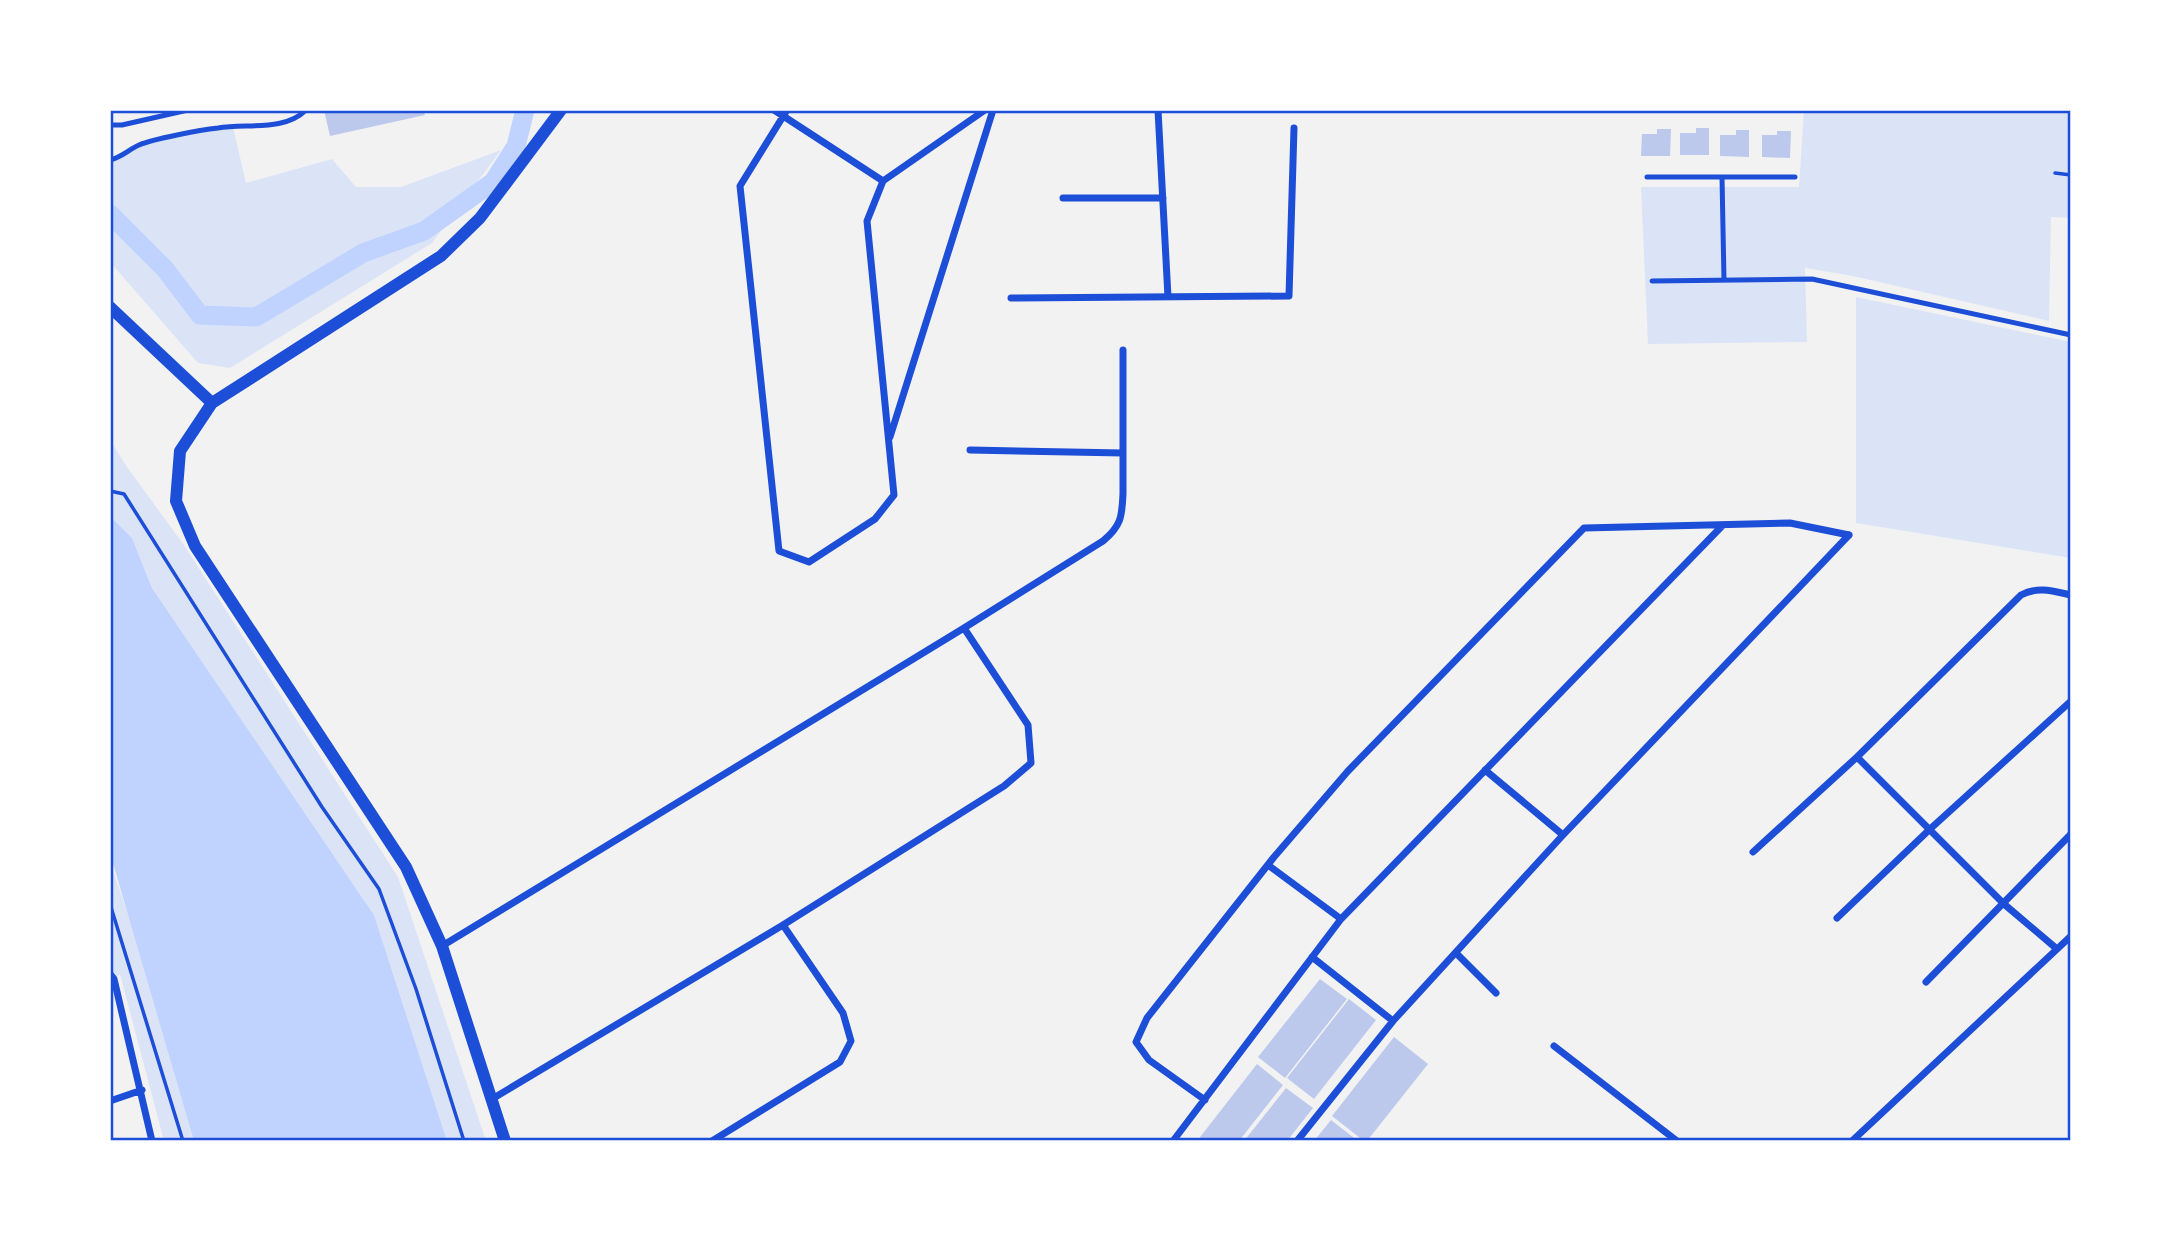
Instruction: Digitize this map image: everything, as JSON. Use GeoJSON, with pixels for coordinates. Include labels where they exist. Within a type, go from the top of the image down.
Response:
{"type":"FeatureCollection","features":[{"type":"Feature","properties":{"kind":"street"},"geometry":{"type":"LineString","coordinates":[[505,1141],[442,946],[406,867],[195,546],[176,501],[180,451],[212,403],[440,256],[480,218],[561,110]]}},
{"type":"Feature","properties":{"kind":"street"},"geometry":{"type":"LineString","coordinates":[[774,110],[785,113],[883,181]]}},
{"type":"Feature","properties":{"kind":"street"},"geometry":{"type":"LineString","coordinates":[[785,113],[740,186],[779,551],[809,562],[875,519],[894,495],[867,221],[883,181],[985,110]]}},
{"type":"Feature","properties":{"kind":"street"},"geometry":{"type":"LineString","coordinates":[[889,440],[993,110]]}},
{"type":"Feature","properties":{"kind":"street"},"geometry":{"type":"LineString","coordinates":[[1158,110],[1168,297]]}},
{"type":"Feature","properties":{"kind":"street"},"geometry":{"type":"LineString","coordinates":[[1011,298],[1289,296],[1294,128]]}},
{"type":"Feature","properties":{"kind":"street"},"geometry":{"type":"LineString","coordinates":[[1063,198],[1163,198]]}},
{"type":"Feature","properties":{"kind":"street"},"geometry":{"type":"LineString","coordinates":[[110,307],[212,403]]}},
{"type":"Feature","properties":{"kind":"street"},"geometry":{"type":"LineString","coordinates":[[442,946],[964,628],[1103,541],[1116,530],[1122,514],[1123,350]]}},
{"type":"Feature","properties":{"kind":"street"},"geometry":{"type":"LineString","coordinates":[[970,450],[1123,453]]}},
{"type":"Feature","properties":{"kind":"street"},"geometry":{"type":"LineString","coordinates":[[1205,1100],[1149,1060],[1136,1042],[1147,1018],[1268,865],[1348,771],[1584,528],[1790,523],[1849,535],[1563,835],[1393,1021],[1297,1141]]}},
{"type":"Feature","properties":{"kind":"street"},"geometry":{"type":"LineString","coordinates":[[1173,1141],[1341,919],[1723,525]]}},
{"type":"Feature","properties":{"kind":"street"},"geometry":{"type":"LineString","coordinates":[[1753,852],[1857,757],[2021,595],[2044,589],[2071,595]]}},
{"type":"Feature","properties":{"kind":"street"},"geometry":{"type":"LineString","coordinates":[[492,1099],[783,925],[1004,786],[1031,763],[1028,725],[964,628]]}},
{"type":"Feature","properties":{"kind":"street"},"geometry":{"type":"LineString","coordinates":[[1837,918],[2071,701]]}},
{"type":"Feature","properties":{"kind":"street"},"geometry":{"type":"LineString","coordinates":[[1857,757],[2004,904],[2057,949]]}},
{"type":"Feature","properties":{"kind":"street"},"geometry":{"type":"LineString","coordinates":[[1485,770],[1563,835]]}},
{"type":"Feature","properties":{"kind":"street"},"geometry":{"type":"LineString","coordinates":[[1926,982],[2071,834]]}},
{"type":"Feature","properties":{"kind":"street"},"geometry":{"type":"LineString","coordinates":[[1268,865],[1341,919]]}},
{"type":"Feature","properties":{"kind":"street"},"geometry":{"type":"LineString","coordinates":[[712,1141],[841,1062],[851,1041],[843,1013],[783,925]]}},
{"type":"Feature","properties":{"kind":"street"},"geometry":{"type":"LineString","coordinates":[[1852,1141],[2071,936]]}},
{"type":"Feature","properties":{"kind":"street"},"geometry":{"type":"LineString","coordinates":[[1456,953],[1496,993]]}},
{"type":"Feature","properties":{"kind":"street"},"geometry":{"type":"LineString","coordinates":[[1312,957],[1393,1021]]}},
{"type":"Feature","properties":{"kind":"street"},"geometry":{"type":"LineString","coordinates":[[110,974],[114,979],[142,1090],[152,1141]]}},
{"type":"Feature","properties":{"kind":"street"},"geometry":{"type":"LineString","coordinates":[[1555,1046],[1677,1141]]}},
{"type":"Feature","properties":{"kind":"street"},"geometry":{"type":"LineString","coordinates":[[110,1101],[142,1090]]}},
{"type":"Feature","properties":{"kind":"lane"},"geometry":{"type":"LineString","coordinates":[[110,125],[122,125],[188,110]]}},
{"type":"Feature","properties":{"kind":"lane"},"geometry":{"type":"LineString","coordinates":[[110,160],[120,158],[140,145],[220,127],[258,127],[298,117],[306,110]]}},
{"type":"Feature","properties":{"kind":"lane"},"geometry":{"type":"LineString","coordinates":[[1647,177],[1795,177]]}},
{"type":"Feature","properties":{"kind":"lane"},"geometry":{"type":"LineString","coordinates":[[1722,177],[1724,280]]}},
{"type":"Feature","properties":{"kind":"lane"},"geometry":{"type":"LineString","coordinates":[[1652,281],[1812,279],[2071,335]]}},
{"type":"Feature","properties":{"kind":"path"},"geometry":{"type":"LineString","coordinates":[[2055,173],[2071,176]]}},
{"type":"Feature","properties":{"kind":"path"},"geometry":{"type":"LineString","coordinates":[[110,491],[124,494],[322,807],[379,889],[416,989],[464,1141]]}},
{"type":"Feature","properties":{"kind":"path"},"geometry":{"type":"LineString","coordinates":[[110,904],[183,1141]]}},
{"type":"Feature","properties":{"kind":"shaded area"},"geometry":{"type":"Polygon","coordinates":[[[1804,110],[2071,110],[2071,218],[2051,217],[2049,321],[1853,276],[1805,268],[1807,342],[1648,344],[1641,187],[1799,187],[1804,110]]]}},
{"type":"Feature","properties":{"kind":"shaded area"},"geometry":{"type":"Polygon","coordinates":[[[220,127],[233,127],[246,183],[332,159],[356,187],[401,187],[501,150],[432,243],[230,368],[198,363],[110,262],[110,160],[140,145],[220,127]]]}},
{"type":"Feature","properties":{"kind":"shaded area"},"geometry":{"type":"Polygon","coordinates":[[[1856,297],[2071,342],[2071,558],[1856,523],[1856,297]]]}},
{"type":"Feature","properties":{"kind":"shaded area"},"geometry":{"type":"Polygon","coordinates":[[[110,440],[184,545],[398,877],[486,1141],[447,1141],[374,915],[152,588],[132,538],[110,516],[110,440]]]}},
{"type":"Feature","properties":{"kind":"shaded area"},"geometry":{"type":"Polygon","coordinates":[[[110,861],[141,953],[194,1141],[164,1141],[120,974],[114,979],[110,976],[110,861]]]}},
{"type":"Feature","properties":{"kind":"water"},"geometry":{"type":"Polygon","coordinates":[[[110,516],[132,538],[152,588],[374,915],[447,1141],[194,1141],[110,853],[110,516]]]}},
{"type":"Feature","properties":{"kind":"building"},"geometry":{"type":"Polygon","coordinates":[[[324,110],[423,110],[425,115],[330,136],[324,110]]]}},
{"type":"Feature","properties":{"kind":"building"},"geometry":{"type":"Polygon","coordinates":[[[1696,128],[1709,128],[1709,155],[1680,155],[1680,133],[1696,133],[1696,128]]]}},
{"type":"Feature","properties":{"kind":"building"},"geometry":{"type":"Polygon","coordinates":[[[1657,129],[1671,129],[1670,156],[1641,156],[1642,134],[1657,134],[1657,129]]]}},
{"type":"Feature","properties":{"kind":"building"},"geometry":{"type":"Polygon","coordinates":[[[1736,130],[1749,130],[1749,157],[1720,156],[1720,135],[1736,135],[1736,130]]]}},
{"type":"Feature","properties":{"kind":"building"},"geometry":{"type":"Polygon","coordinates":[[[1777,131],[1791,131],[1790,158],[1762,157],[1762,135],[1777,135],[1777,131]]]}},
{"type":"Feature","properties":{"kind":"building"},"geometry":{"type":"Polygon","coordinates":[[[1320,979],[1347,999],[1285,1078],[1258,1057],[1320,979]]]}},
{"type":"Feature","properties":{"kind":"building"},"geometry":{"type":"Polygon","coordinates":[[[1349,999],[1376,1020],[1314,1099],[1287,1078],[1349,999]]]}},
{"type":"Feature","properties":{"kind":"building"},"geometry":{"type":"Polygon","coordinates":[[[1394,1037],[1428,1064],[1367,1141],[1364,1141],[1332,1116],[1394,1037]]]}},
{"type":"Feature","properties":{"kind":"building"},"geometry":{"type":"Polygon","coordinates":[[[1257,1064],[1283,1085],[1239,1141],[1197,1141],[1257,1064]]]}},
{"type":"Feature","properties":{"kind":"building"},"geometry":{"type":"Polygon","coordinates":[[[1286,1088],[1313,1108],[1287,1141],[1244,1141],[1286,1088]]]}},
{"type":"Feature","properties":{"kind":"building"},"geometry":{"type":"Polygon","coordinates":[[[1331,1120],[1358,1141],[1314,1141],[1331,1120]]]}},
{"type":"Feature","properties":{"kind":"waterway"},"geometry":{"type":"LineString","coordinates":[[110,214],[165,269],[200,315],[256,317],[363,253],[424,231],[493,182],[516,146],[525,110]]}}]}
